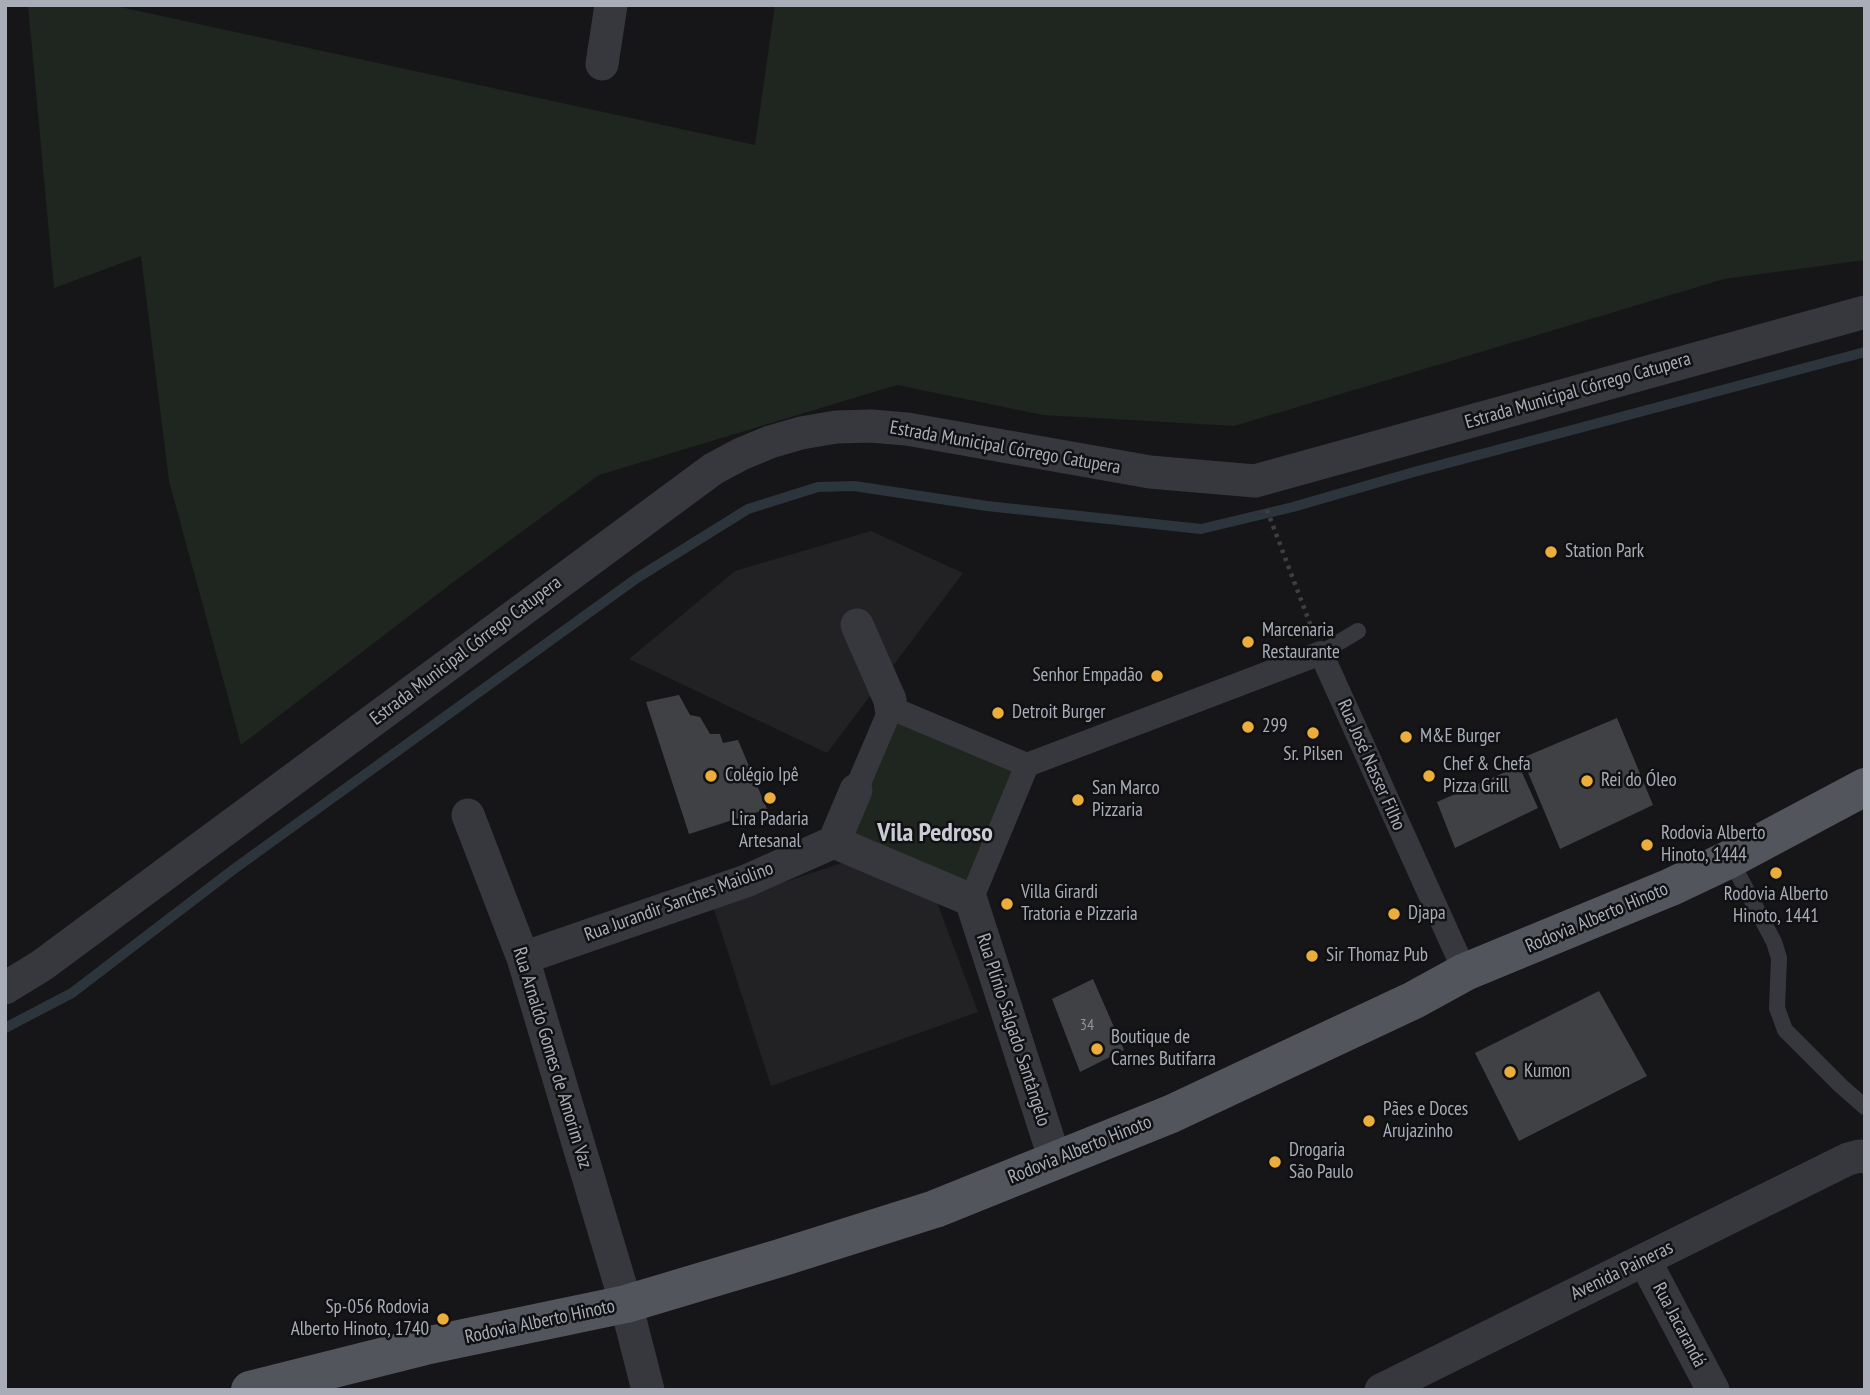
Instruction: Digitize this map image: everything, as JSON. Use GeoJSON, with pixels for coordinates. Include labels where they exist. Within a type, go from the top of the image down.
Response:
{"type":"FeatureCollection","features":[{"type":"Feature","properties":{"kind":"main road","name":"Rodovia Alberto Hinoto"},"geometry":{"type":"LineString","coordinates":[[250,1390],[425,1346],[626,1304],[935,1209],[1171,1114],[1414,1000],[1465,972],[1671,887],[1730,859],[1865,786]]}},
{"type":"Feature","properties":{"kind":"street"},"geometry":{"type":"LineString","coordinates":[[602,64],[611,5]]}},
{"type":"Feature","properties":{"kind":"street","name":"Estrada Municipal Córrego Catupera"},"geometry":{"type":"LineString","coordinates":[[5,988],[70,945],[713,469],[771,442],[836,427],[883,427],[920,431],[1150,472],[1255,481],[1865,312]]}},
{"type":"Feature","properties":{"kind":"street"},"geometry":{"type":"LineString","coordinates":[[857,625],[890,700],[891,708],[834,842],[971,900],[1027,765]]}},
{"type":"Feature","properties":{"kind":"street"},"geometry":{"type":"LineString","coordinates":[[891,708],[1027,765],[1321,653]]}},
{"type":"Feature","properties":{"kind":"street","name":"Rua José Nasser Filho"},"geometry":{"type":"LineString","coordinates":[[1321,653],[1465,972]]}},
{"type":"Feature","properties":{"kind":"street","name":"Rua Arnaldo Gomes de Amorim Vaz"},"geometry":{"type":"LineString","coordinates":[[468,815],[523,958],[626,1304],[648,1390]]}},
{"type":"Feature","properties":{"kind":"street","name":"Rua Jurandir Sanches Maiolino"},"geometry":{"type":"LineString","coordinates":[[523,958],[746,881],[834,842]]}},
{"type":"Feature","properties":{"kind":"street","name":"Rua Plínio Salgado Santângelo"},"geometry":{"type":"LineString","coordinates":[[971,900],[1055,1160]]}},
{"type":"Feature","properties":{"kind":"street","name":"Avenida Paineras"},"geometry":{"type":"LineString","coordinates":[[1400,1386],[1848,1159],[1865,1157]]}},
{"type":"Feature","properties":{"kind":"street","name":"Rua Jacarandá"},"geometry":{"type":"LineString","coordinates":[[1645,1261],[1713,1390]]}},
{"type":"Feature","properties":{"kind":"lane"},"geometry":{"type":"LineString","coordinates":[[1321,653],[1357,631]]}},
{"type":"Feature","properties":{"kind":"lane"},"geometry":{"type":"LineString","coordinates":[[1730,859],[1774,942],[1779,958],[1777,1008],[1785,1030],[1865,1107]]}},
{"type":"Feature","properties":{"kind":"path"},"geometry":{"type":"LineString","coordinates":[[1255,481],[1321,653]]}},
{"type":"Feature","properties":{"kind":"shaded area"},"geometry":{"type":"Polygon","coordinates":[[[28,5],[111,5],[755,145],[775,5],[1865,5],[1865,260],[1724,279],[1234,426],[1043,415],[897,385],[599,475],[452,583],[241,745],[169,481],[141,256],[54,288],[28,5]]]}},
{"type":"Feature","properties":{"kind":"shaded area"},"geometry":{"type":"Polygon","coordinates":[[[871,531],[963,573],[827,753],[629,659],[735,571],[871,531]]]}},
{"type":"Feature","properties":{"kind":"shaded area"},"geometry":{"type":"Polygon","coordinates":[[[897,721],[1013,769],[965,886],[848,837],[897,721]]]}},
{"type":"Feature","properties":{"kind":"shaded area"},"geometry":{"type":"Polygon","coordinates":[[[848,861],[934,894],[978,1012],[771,1086],[713,906],[848,861]]]}},
{"type":"Feature","properties":{"kind":"building","name":"Colégio Ipê"},"geometry":{"type":"Polygon","coordinates":[[[679,695],[690,715],[700,717],[710,734],[720,734],[723,743],[738,740],[767,809],[689,834],[646,702],[679,695]]]}},
{"type":"Feature","properties":{"kind":"building","name":"Rei do Óleo"},"geometry":{"type":"Polygon","coordinates":[[[1617,718],[1653,805],[1560,849],[1522,758],[1617,718]]]}},
{"type":"Feature","properties":{"kind":"building"},"geometry":{"type":"Polygon","coordinates":[[[1519,766],[1538,808],[1455,848],[1437,802],[1519,766]]]}},
{"type":"Feature","properties":{"kind":"building"},"geometry":{"type":"Polygon","coordinates":[[[1093,979],[1124,1050],[1080,1072],[1052,999],[1093,979]]]}},
{"type":"Feature","properties":{"kind":"building"},"geometry":{"type":"Polygon","coordinates":[[[1599,991],[1647,1076],[1519,1141],[1475,1053],[1599,991]]]}},
{"type":"Feature","properties":{"kind":"waterway"},"geometry":{"type":"LineString","coordinates":[[5,1028],[72,993],[234,869],[637,578],[748,509],[818,487],[854,486],[987,506],[1201,529],[1293,507],[1414,472],[1865,352]]}},
{"type":"Feature","properties":{"kind":"place","name":"Station Park"},"geometry":{"type":"Point","coordinates":[1551,552]}},
{"type":"Feature","properties":{"kind":"place","name":"Marcenaria Restaurante"},"geometry":{"type":"Point","coordinates":[1248,642]}},
{"type":"Feature","properties":{"kind":"place","name":"Senhor Empadão"},"geometry":{"type":"Point","coordinates":[1157,676]}},
{"type":"Feature","properties":{"kind":"place","name":"Detroit Burger"},"geometry":{"type":"Point","coordinates":[998,713]}},
{"type":"Feature","properties":{"kind":"place","name":"299"},"geometry":{"type":"Point","coordinates":[1248,727]}},
{"type":"Feature","properties":{"kind":"place","name":"Sr. Pilsen"},"geometry":{"type":"Point","coordinates":[1313,733]}},
{"type":"Feature","properties":{"kind":"place","name":"M&E Burger"},"geometry":{"type":"Point","coordinates":[1406,737]}},
{"type":"Feature","properties":{"kind":"place","name":"Colégio Ipê"},"geometry":{"type":"Point","coordinates":[711,776]}},
{"type":"Feature","properties":{"kind":"place","name":"Chef & Chefa Pizza Grill"},"geometry":{"type":"Point","coordinates":[1429,776]}},
{"type":"Feature","properties":{"kind":"place","name":"Rei do Óleo"},"geometry":{"type":"Point","coordinates":[1587,781]}},
{"type":"Feature","properties":{"kind":"place","name":"Lira Padaria Artesanal"},"geometry":{"type":"Point","coordinates":[770,798]}},
{"type":"Feature","properties":{"kind":"place","name":"San Marco Pizzaria"},"geometry":{"type":"Point","coordinates":[1078,800]}},
{"type":"Feature","properties":{"kind":"place","name":"Rodovia Alberto Hinoto, 1444"},"geometry":{"type":"Point","coordinates":[1647,845]}},
{"type":"Feature","properties":{"kind":"place","name":"Rodovia Alberto Hinoto, 1441"},"geometry":{"type":"Point","coordinates":[1776,873]}},
{"type":"Feature","properties":{"kind":"place","name":"Villa Girardi Tratoria e Pizzaria"},"geometry":{"type":"Point","coordinates":[1007,904]}},
{"type":"Feature","properties":{"kind":"place","name":"Djapa"},"geometry":{"type":"Point","coordinates":[1394,914]}},
{"type":"Feature","properties":{"kind":"place","name":"Sir Thomaz Pub"},"geometry":{"type":"Point","coordinates":[1312,956]}},
{"type":"Feature","properties":{"kind":"place","name":"Boutique de Carnes Butifarra"},"geometry":{"type":"Point","coordinates":[1097,1049]}},
{"type":"Feature","properties":{"kind":"place","name":"Kumon"},"geometry":{"type":"Point","coordinates":[1510,1072]}},
{"type":"Feature","properties":{"kind":"place","name":"Pães e Doces Arujazinho"},"geometry":{"type":"Point","coordinates":[1369,1121]}},
{"type":"Feature","properties":{"kind":"place","name":"Drogaria São Paulo"},"geometry":{"type":"Point","coordinates":[1275,1162]}},
{"type":"Feature","properties":{"kind":"place","name":"Sp-056 Rodovia Alberto Hinoto, 1740"},"geometry":{"type":"Point","coordinates":[443,1319]}},
{"type":"Feature","properties":{"kind":"district","name":"Vila Pedroso"},"geometry":{"type":"Point","coordinates":[935,834]}}]}
